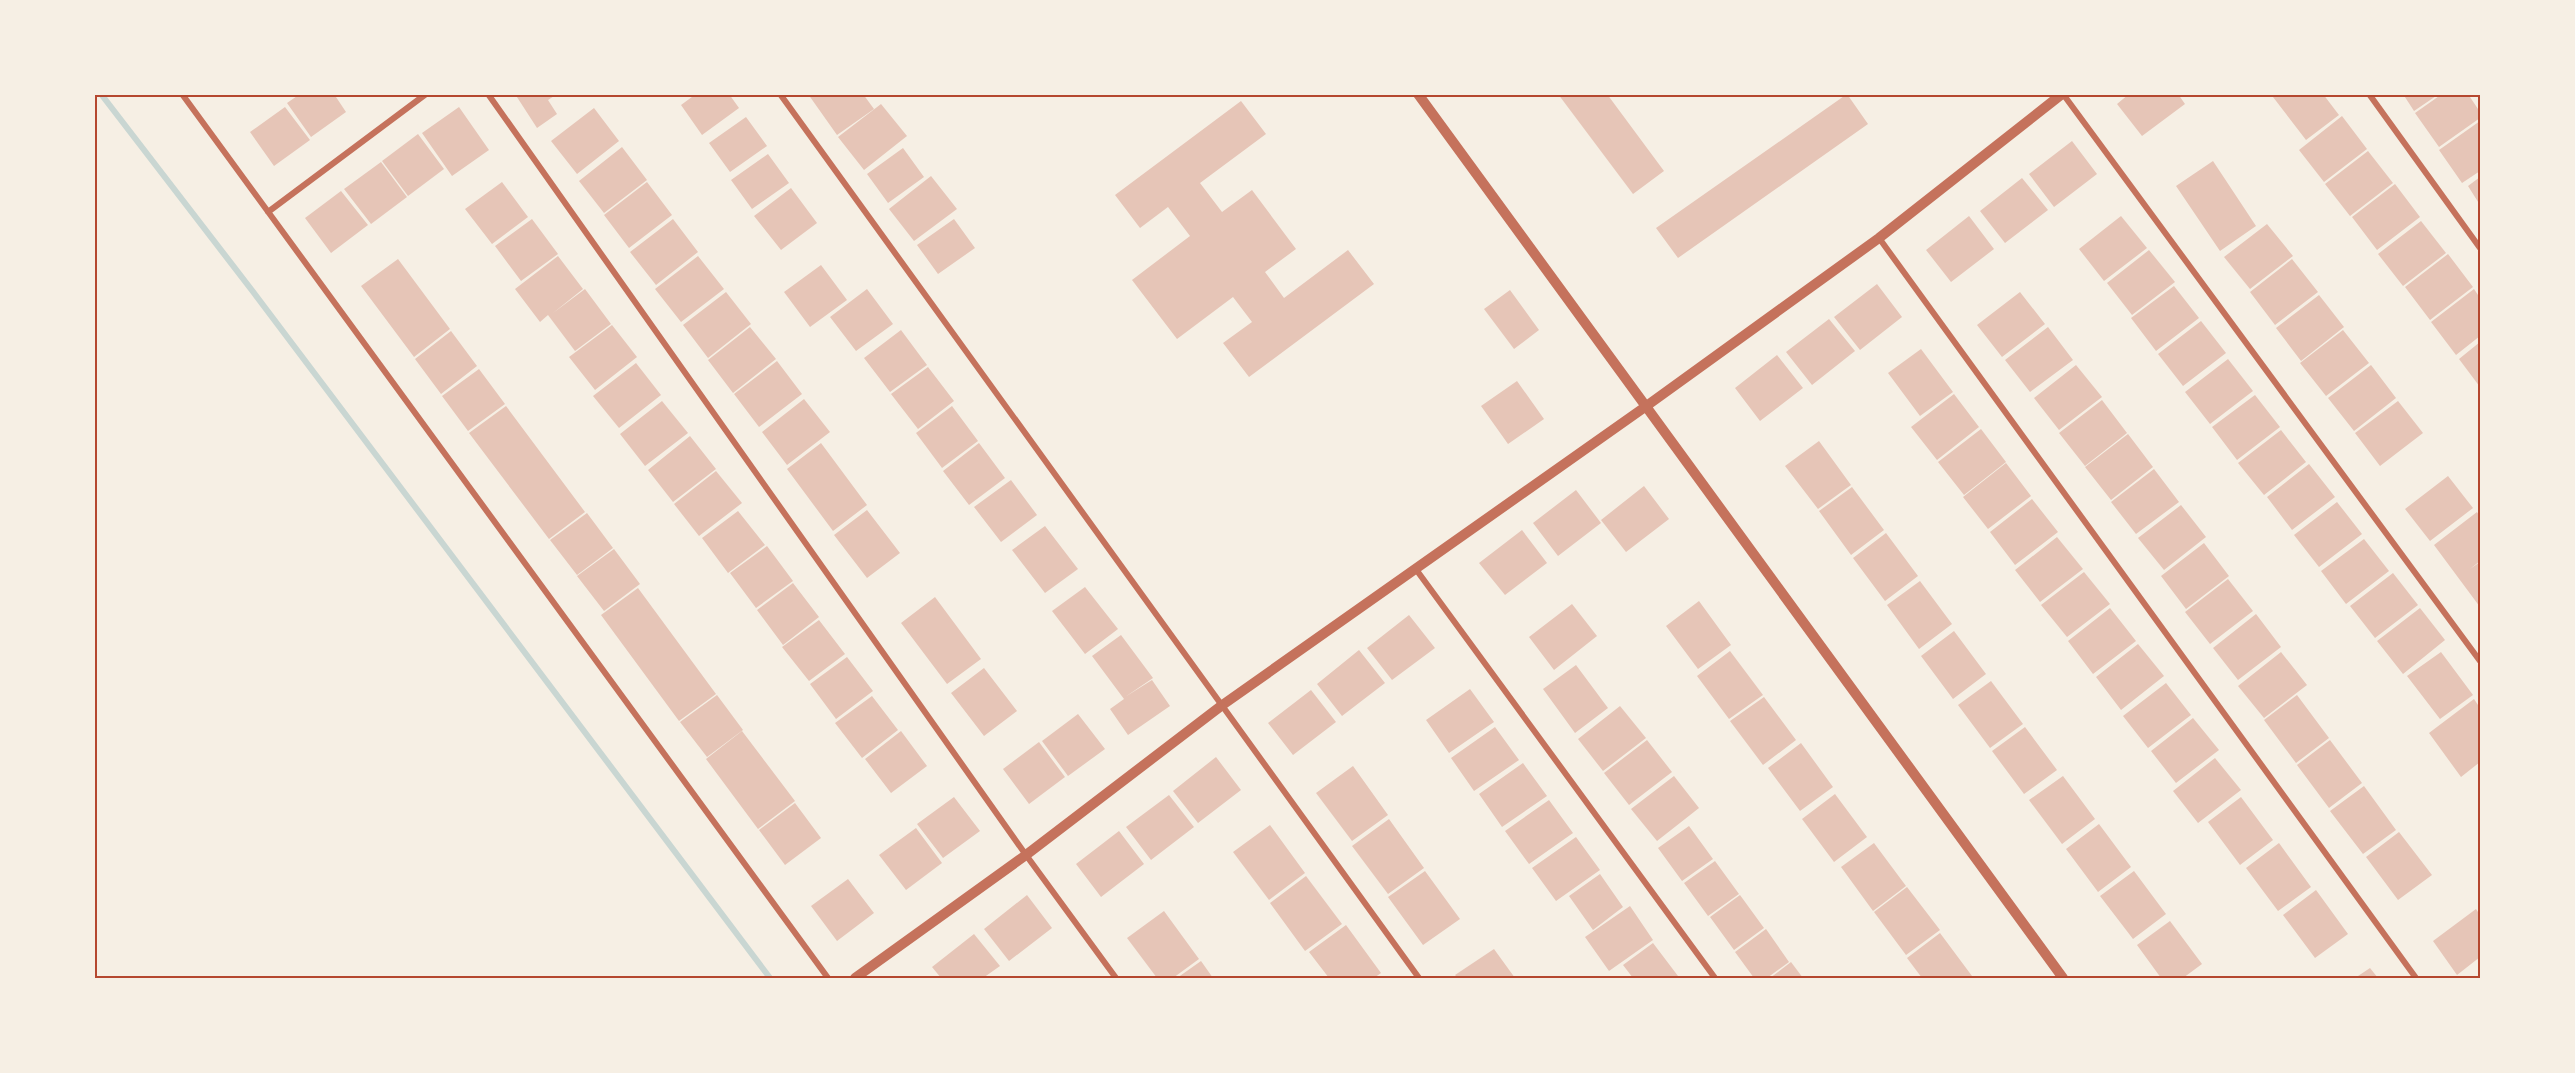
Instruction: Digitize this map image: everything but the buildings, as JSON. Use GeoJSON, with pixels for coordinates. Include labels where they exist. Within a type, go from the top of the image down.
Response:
{"type":"FeatureCollection","features":[{"type":"Feature","properties":{"kind":"street"},"geometry":{"type":"LineString","coordinates":[[182,94],[828,978]]}},
{"type":"Feature","properties":{"kind":"street"},"geometry":{"type":"LineString","coordinates":[[268,212],[426,94]]}},
{"type":"Feature","properties":{"kind":"street"},"geometry":{"type":"LineString","coordinates":[[488,94],[1026,855],[1116,978]]}},
{"type":"Feature","properties":{"kind":"street"},"geometry":{"type":"LineString","coordinates":[[780,94],[1419,978]]}},
{"type":"Feature","properties":{"kind":"street"},"geometry":{"type":"LineString","coordinates":[[1418,94],[2062,978]]}},
{"type":"Feature","properties":{"kind":"street"},"geometry":{"type":"LineString","coordinates":[[855,978],[1026,855],[1221,706],[1645,406],[1879,237],[2062,94],[2481,661]]}},
{"type":"Feature","properties":{"kind":"street"},"geometry":{"type":"LineString","coordinates":[[2369,94],[2481,248]]}},
{"type":"Feature","properties":{"kind":"street"},"geometry":{"type":"LineString","coordinates":[[1879,237],[2416,978]]}},
{"type":"Feature","properties":{"kind":"street"},"geometry":{"type":"LineString","coordinates":[[1415,568],[1715,978]]}},
{"type":"Feature","properties":{"kind":"waterway"},"geometry":{"type":"LineString","coordinates":[[101,94],[254,293],[770,978]]}}]}
